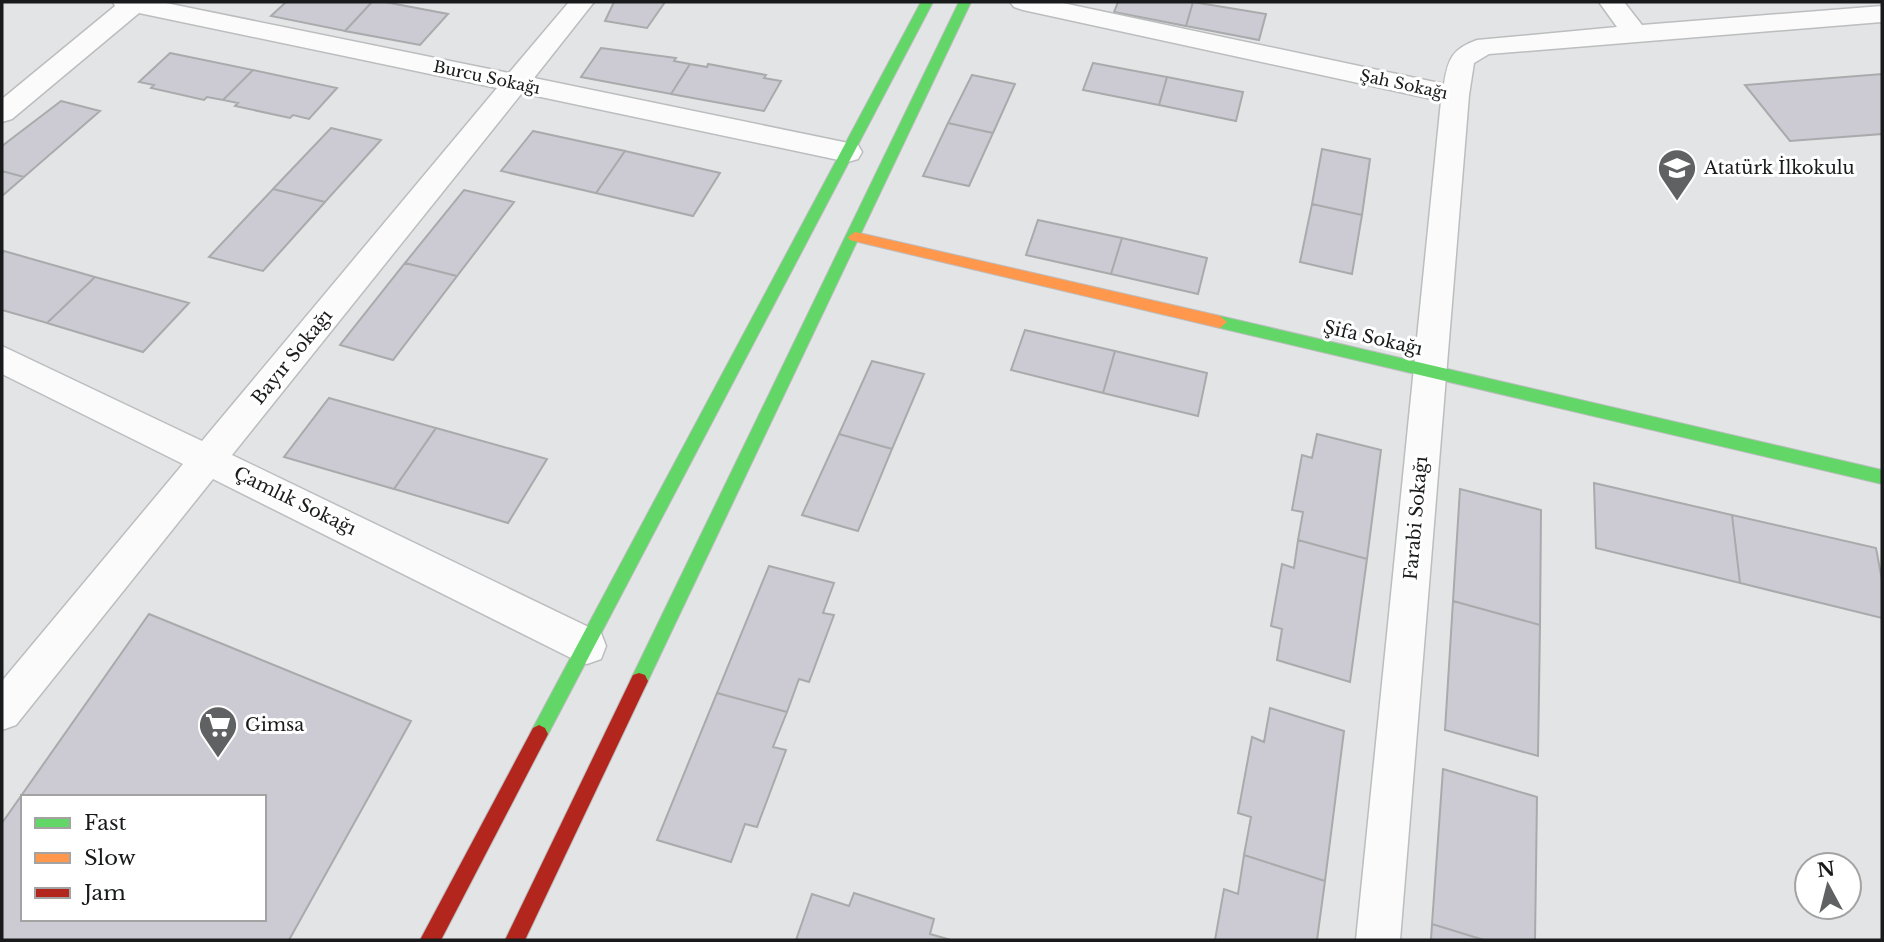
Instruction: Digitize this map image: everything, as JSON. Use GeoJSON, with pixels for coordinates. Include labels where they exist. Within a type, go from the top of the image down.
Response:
{"type":"FeatureCollection","features":[{"type":"Feature","properties":{"kind":"main road"},"geometry":{"type":"LineString","coordinates":[[430,940],[927,2]]}},
{"type":"Feature","properties":{"kind":"main road"},"geometry":{"type":"LineString","coordinates":[[515,940],[855,237],[886,164],[965,2]]}},
{"type":"Feature","properties":{"kind":"main road","name":"Şifa Sokağı"},"geometry":{"type":"LineString","coordinates":[[855,237],[1882,477]]}},
{"type":"Feature","properties":{"kind":"street","name":"Burcu Sokağı"},"geometry":{"type":"LineString","coordinates":[[132,2],[848,152]]}},
{"type":"Feature","properties":{"kind":"street"},"geometry":{"type":"LineString","coordinates":[[2,113],[132,2]]}},
{"type":"Feature","properties":{"kind":"street","name":"Bayır Sokağı"},"geometry":{"type":"LineString","coordinates":[[2,711],[582,2]]}},
{"type":"Feature","properties":{"kind":"street","name":"Şah Sokağı"},"geometry":{"type":"LineString","coordinates":[[1023,2],[1455,95],[1459,64],[1466,55],[1481,47],[1882,13]]}},
{"type":"Feature","properties":{"kind":"street"},"geometry":{"type":"LineString","coordinates":[[1611,2],[1635,34]]}},
{"type":"Feature","properties":{"kind":"street","name":"Farabi Sokağı"},"geometry":{"type":"LineString","coordinates":[[1378,940],[1455,95]]}},
{"type":"Feature","properties":{"kind":"street","name":"Çamlık Sokağı"},"geometry":{"type":"LineString","coordinates":[[2,359],[209,458],[587,646]]}},
{"type":"Feature","properties":{"kind":"building"},"geometry":{"type":"Polygon","coordinates":[[[286,2],[372,2],[345,31],[271,16],[286,2]]]}},
{"type":"Feature","properties":{"kind":"building"},"geometry":{"type":"Polygon","coordinates":[[[372,2],[448,14],[420,45],[345,31],[372,2]]]}},
{"type":"Feature","properties":{"kind":"building"},"geometry":{"type":"Polygon","coordinates":[[[614,2],[665,2],[647,28],[605,21],[614,2]]]}},
{"type":"Feature","properties":{"kind":"building"},"geometry":{"type":"Polygon","coordinates":[[[1118,2],[1193,2],[1186,26],[1114,12],[1118,2]]]}},
{"type":"Feature","properties":{"kind":"building"},"geometry":{"type":"Polygon","coordinates":[[[1193,2],[1266,14],[1259,40],[1186,26],[1193,2]]]}},
{"type":"Feature","properties":{"kind":"building"},"geometry":{"type":"Polygon","coordinates":[[[601,48],[676,58],[674,61],[690,64],[671,94],[581,77],[601,48]]]}},
{"type":"Feature","properties":{"kind":"building"},"geometry":{"type":"Polygon","coordinates":[[[170,53],[253,70],[223,100],[207,97],[204,100],[151,88],[154,85],[139,82],[170,53]]]}},
{"type":"Feature","properties":{"kind":"building"},"geometry":{"type":"Polygon","coordinates":[[[1093,63],[1167,77],[1159,105],[1083,90],[1093,63]]]}},
{"type":"Feature","properties":{"kind":"building"},"geometry":{"type":"Polygon","coordinates":[[[690,64],[707,67],[708,64],[766,75],[764,78],[781,81],[764,111],[671,94],[690,64]]]}},
{"type":"Feature","properties":{"kind":"building"},"geometry":{"type":"Polygon","coordinates":[[[253,70],[337,88],[309,119],[293,115],[290,118],[235,106],[238,103],[223,100],[253,70]]]}},
{"type":"Feature","properties":{"kind":"building"},"geometry":{"type":"Polygon","coordinates":[[[1882,74],[1882,134],[1790,141],[1745,85],[1882,74]]]}},
{"type":"Feature","properties":{"kind":"building"},"geometry":{"type":"Polygon","coordinates":[[[972,75],[1015,84],[993,133],[948,123],[972,75]]]}},
{"type":"Feature","properties":{"kind":"building"},"geometry":{"type":"Polygon","coordinates":[[[1167,77],[1243,92],[1236,121],[1159,105],[1167,77]]]}},
{"type":"Feature","properties":{"kind":"building"},"geometry":{"type":"Polygon","coordinates":[[[61,101],[100,111],[24,177],[2,171],[2,146],[61,101]]]}},
{"type":"Feature","properties":{"kind":"building"},"geometry":{"type":"Polygon","coordinates":[[[948,123],[993,133],[969,186],[923,176],[948,123]]]}},
{"type":"Feature","properties":{"kind":"building"},"geometry":{"type":"Polygon","coordinates":[[[331,128],[381,140],[325,202],[273,189],[331,128]]]}},
{"type":"Feature","properties":{"kind":"building"},"geometry":{"type":"Polygon","coordinates":[[[533,131],[625,151],[596,193],[501,171],[533,131]]]}},
{"type":"Feature","properties":{"kind":"building"},"geometry":{"type":"Polygon","coordinates":[[[1322,149],[1370,159],[1362,215],[1312,204],[1322,149]]]}},
{"type":"Feature","properties":{"kind":"building"},"geometry":{"type":"Polygon","coordinates":[[[625,151],[720,173],[693,216],[596,193],[625,151]]]}},
{"type":"Feature","properties":{"kind":"building"},"geometry":{"type":"Polygon","coordinates":[[[2,171],[24,177],[2,196],[2,171]]]}},
{"type":"Feature","properties":{"kind":"building"},"geometry":{"type":"Polygon","coordinates":[[[273,189],[325,202],[263,271],[209,257],[273,189]]]}},
{"type":"Feature","properties":{"kind":"building"},"geometry":{"type":"Polygon","coordinates":[[[464,190],[514,202],[457,276],[405,263],[464,190]]]}},
{"type":"Feature","properties":{"kind":"building"},"geometry":{"type":"Polygon","coordinates":[[[1312,204],[1362,215],[1352,274],[1300,262],[1312,204]]]}},
{"type":"Feature","properties":{"kind":"building"},"geometry":{"type":"Polygon","coordinates":[[[1038,220],[1122,238],[1111,274],[1026,255],[1038,220]]]}},
{"type":"Feature","properties":{"kind":"building"},"geometry":{"type":"Polygon","coordinates":[[[1122,238],[1207,258],[1198,294],[1111,274],[1122,238]]]}},
{"type":"Feature","properties":{"kind":"building"},"geometry":{"type":"Polygon","coordinates":[[[4,251],[95,277],[47,323],[2,310],[4,251]]]}},
{"type":"Feature","properties":{"kind":"building"},"geometry":{"type":"Polygon","coordinates":[[[405,263],[457,276],[393,360],[340,345],[405,263]]]}},
{"type":"Feature","properties":{"kind":"building"},"geometry":{"type":"Polygon","coordinates":[[[95,277],[189,303],[143,352],[47,323],[95,277]]]}},
{"type":"Feature","properties":{"kind":"building"},"geometry":{"type":"Polygon","coordinates":[[[1025,330],[1115,351],[1103,393],[1011,370],[1025,330]]]}},
{"type":"Feature","properties":{"kind":"building"},"geometry":{"type":"Polygon","coordinates":[[[1115,351],[1207,373],[1198,416],[1103,393],[1115,351]]]}},
{"type":"Feature","properties":{"kind":"building"},"geometry":{"type":"Polygon","coordinates":[[[872,361],[924,374],[892,449],[839,434],[872,361]]]}},
{"type":"Feature","properties":{"kind":"building"},"geometry":{"type":"Polygon","coordinates":[[[329,398],[436,428],[394,489],[284,457],[329,398]]]}},
{"type":"Feature","properties":{"kind":"building"},"geometry":{"type":"Polygon","coordinates":[[[436,428],[547,459],[508,523],[394,489],[436,428]]]}},
{"type":"Feature","properties":{"kind":"building"},"geometry":{"type":"Polygon","coordinates":[[[839,434],[892,449],[858,531],[802,515],[839,434]]]}},
{"type":"Feature","properties":{"kind":"building"},"geometry":{"type":"Polygon","coordinates":[[[1317,434],[1381,450],[1367,559],[1298,540],[1303,512],[1292,510],[1302,455],[1312,458],[1317,434]]]}},
{"type":"Feature","properties":{"kind":"building"},"geometry":{"type":"Polygon","coordinates":[[[1594,483],[1732,515],[1740,583],[1596,548],[1594,483]]]}},
{"type":"Feature","properties":{"kind":"building"},"geometry":{"type":"Polygon","coordinates":[[[1460,489],[1541,510],[1540,625],[1453,601],[1460,489]]]}},
{"type":"Feature","properties":{"kind":"building"},"geometry":{"type":"Polygon","coordinates":[[[1732,515],[1876,548],[1882,580],[1882,618],[1740,583],[1732,515]]]}},
{"type":"Feature","properties":{"kind":"building"},"geometry":{"type":"Polygon","coordinates":[[[1298,540],[1367,559],[1350,682],[1277,660],[1282,629],[1271,626],[1282,564],[1294,568],[1298,540]]]}},
{"type":"Feature","properties":{"kind":"building"},"geometry":{"type":"Polygon","coordinates":[[[769,566],[834,583],[823,613],[834,615],[809,682],[799,679],[787,712],[717,693],[769,566]]]}},
{"type":"Feature","properties":{"kind":"building"},"geometry":{"type":"Polygon","coordinates":[[[1453,601],[1540,625],[1538,756],[1445,730],[1453,601]]]}},
{"type":"Feature","properties":{"kind":"building","name":"Gimsa"},"geometry":{"type":"Polygon","coordinates":[[[149,614],[411,721],[289,940],[2,940],[2,823],[21,796],[21,921],[266,921],[266,795],[22,795],[149,614]]]}},
{"type":"Feature","properties":{"kind":"building"},"geometry":{"type":"Polygon","coordinates":[[[717,693],[787,712],[773,747],[786,750],[757,827],[745,824],[731,862],[657,840],[717,693]]]}},
{"type":"Feature","properties":{"kind":"building"},"geometry":{"type":"Polygon","coordinates":[[[1270,708],[1344,731],[1325,881],[1244,855],[1251,817],[1238,813],[1252,737],[1264,742],[1270,708]]]}},
{"type":"Feature","properties":{"kind":"building"},"geometry":{"type":"Polygon","coordinates":[[[1443,769],[1537,797],[1535,940],[1484,940],[1432,924],[1443,769]]]}},
{"type":"Feature","properties":{"kind":"building"},"geometry":{"type":"Polygon","coordinates":[[[1244,855],[1325,881],[1317,940],[1215,940],[1224,889],[1238,894],[1244,855]]]}},
{"type":"Feature","properties":{"kind":"building"},"geometry":{"type":"Polygon","coordinates":[[[854,893],[934,919],[930,934],[951,940],[796,940],[812,894],[849,906],[854,893]]]}},
{"type":"Feature","properties":{"kind":"building"},"geometry":{"type":"Polygon","coordinates":[[[1432,924],[1484,940],[1431,940],[1432,924]]]}},
{"type":"Feature","properties":{"kind":"traffic: fast"},"geometry":{"type":"LineString","coordinates":[[539,734],[927,2]]}},
{"type":"Feature","properties":{"kind":"traffic: fast"},"geometry":{"type":"LineString","coordinates":[[639,681],[965,2]]}},
{"type":"Feature","properties":{"kind":"traffic: fast"},"geometry":{"type":"LineString","coordinates":[[1220,322],[1882,477]]}},
{"type":"Feature","properties":{"kind":"traffic: slow"},"geometry":{"type":"LineString","coordinates":[[855,237],[1220,322]]}},
{"type":"Feature","properties":{"kind":"traffic: jam"},"geometry":{"type":"LineString","coordinates":[[515,940],[639,681]]}},
{"type":"Feature","properties":{"kind":"traffic: jam"},"geometry":{"type":"LineString","coordinates":[[430,940],[539,734]]}},
{"type":"Feature","properties":{"kind":"place","name":"Atatürk İlkokulu"},"geometry":{"type":"Point","coordinates":[1677,202]}},
{"type":"Feature","properties":{"kind":"place","name":"Gimsa"},"geometry":{"type":"Point","coordinates":[218,759]}}]}
